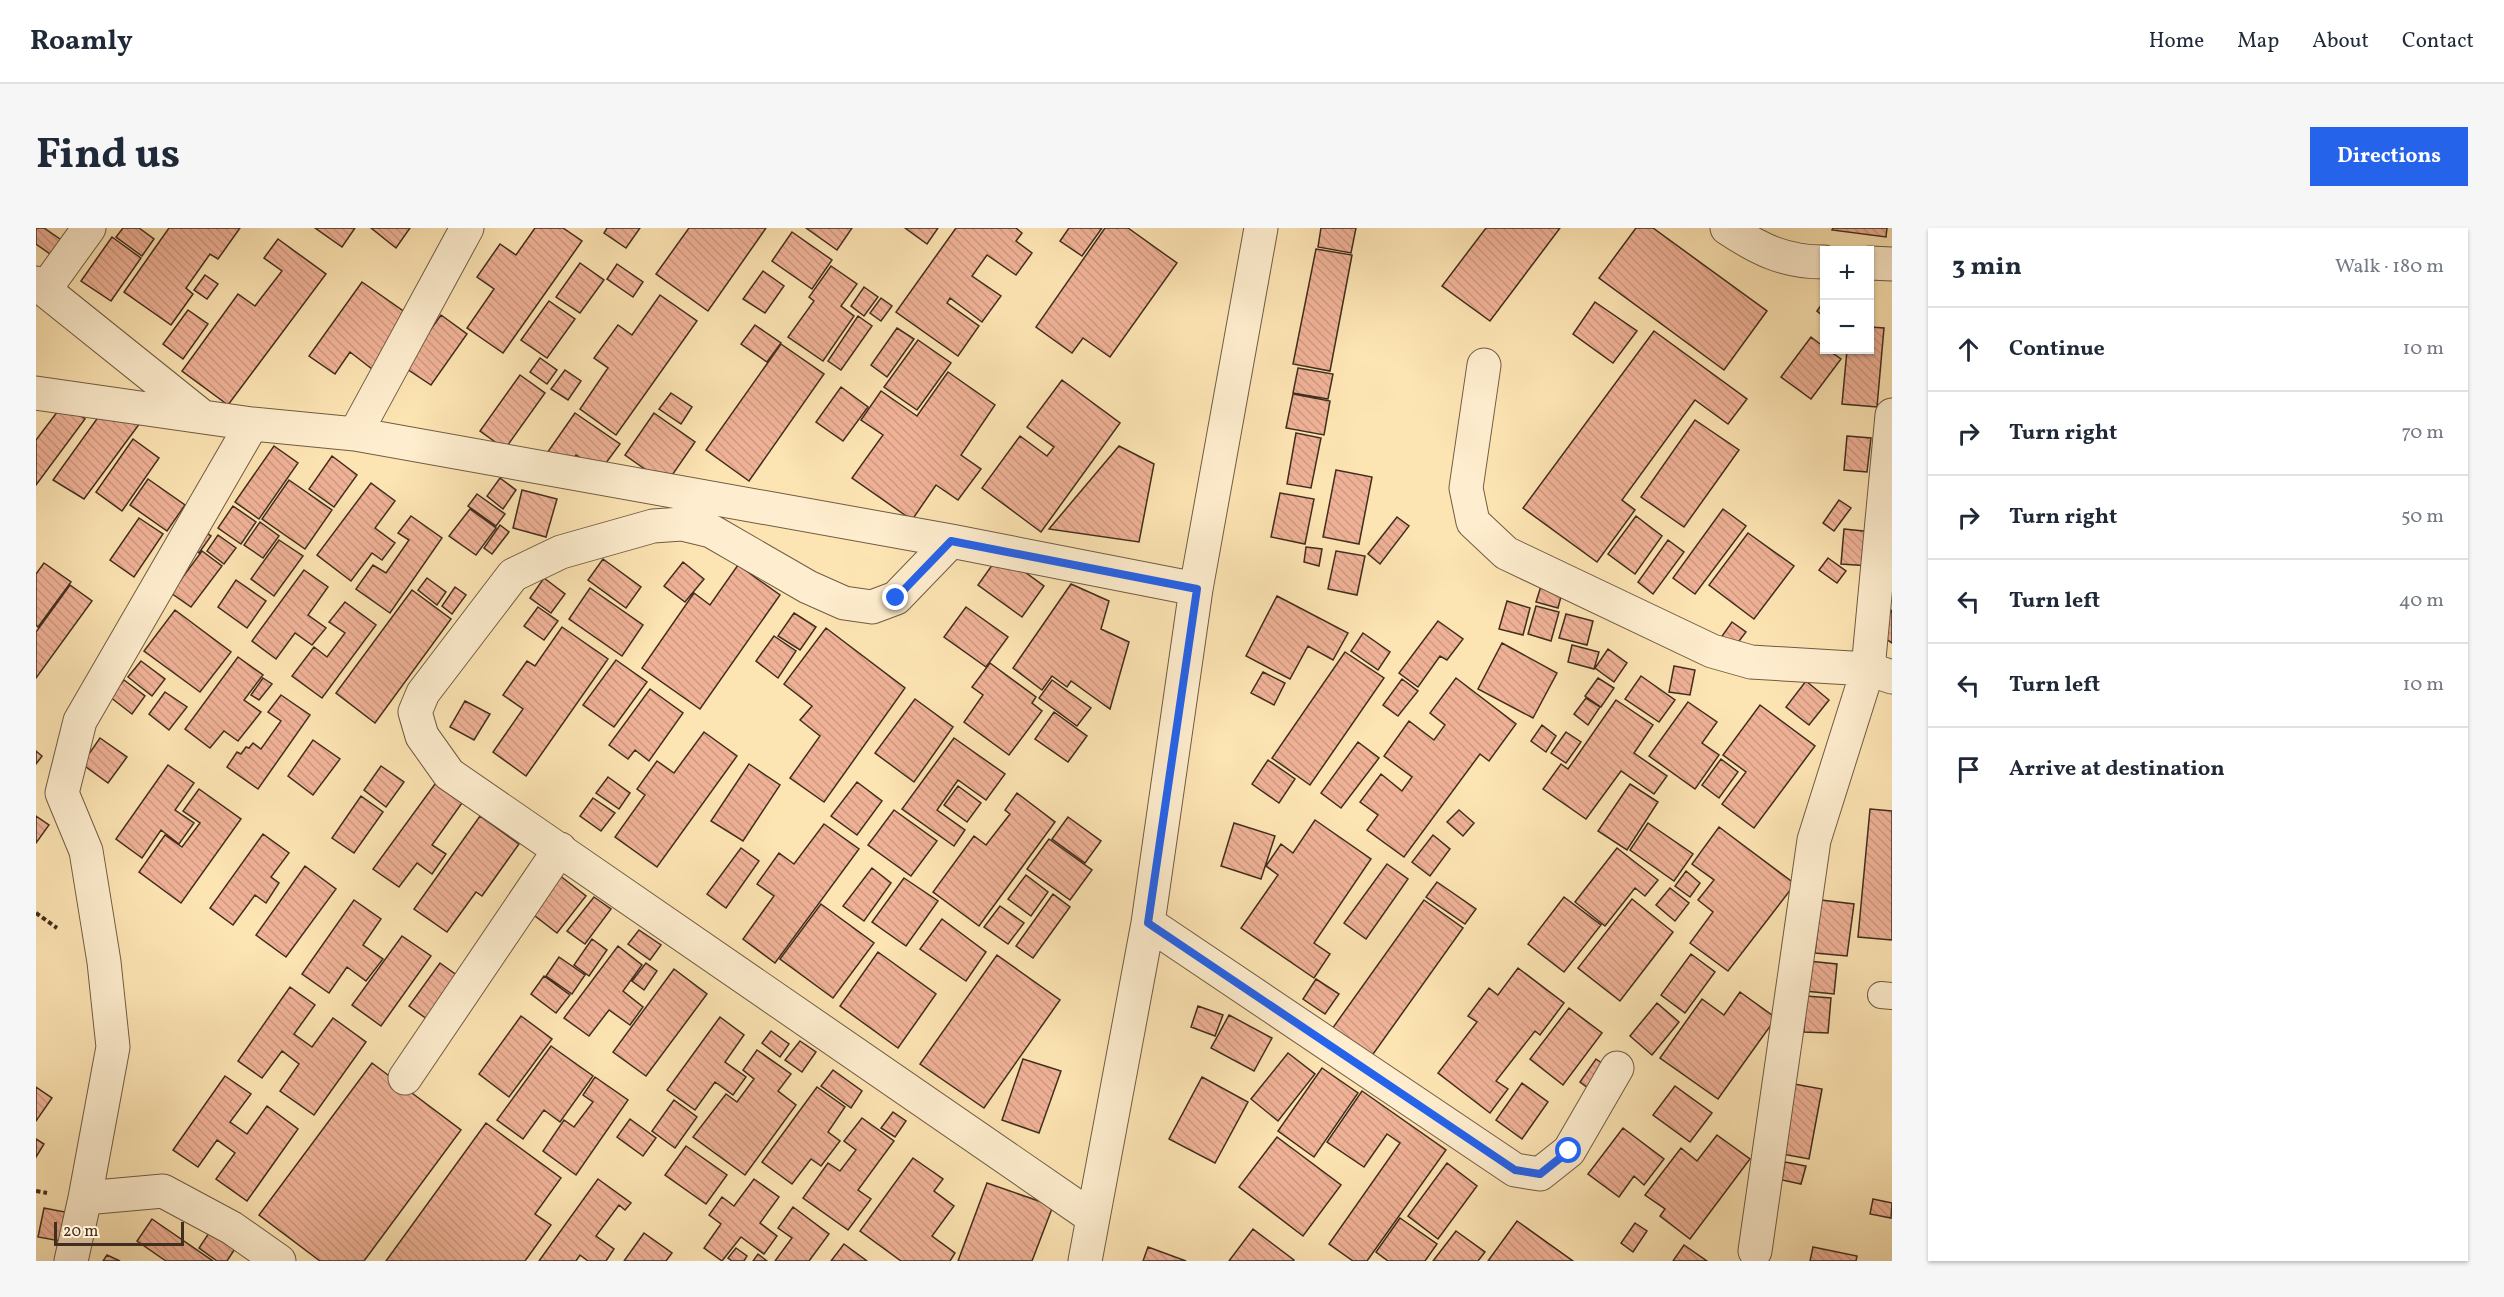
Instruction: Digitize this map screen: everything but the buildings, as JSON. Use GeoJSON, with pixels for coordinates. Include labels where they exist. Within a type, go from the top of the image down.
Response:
{"type":"FeatureCollection","features":[{"type":"Feature","properties":{"kind":"street"},"geometry":{"type":"LineString","coordinates":[[89,228],[40,286],[204,418]]}},
{"type":"Feature","properties":{"kind":"street"},"geometry":{"type":"LineString","coordinates":[[355,434],[467,228]]}},
{"type":"Feature","properties":{"kind":"street"},"geometry":{"type":"LineString","coordinates":[[1085,1261],[1148,923],[1197,589],[1261,228]]}},
{"type":"Feature","properties":{"kind":"street"},"geometry":{"type":"LineString","coordinates":[[1728,228],[1755,247],[1782,257],[1820,262]]}},
{"type":"Feature","properties":{"kind":"street"},"geometry":{"type":"LineString","coordinates":[[1874,263],[1892,264]]}},
{"type":"Feature","properties":{"kind":"street"},"geometry":{"type":"LineString","coordinates":[[1484,365],[1466,488],[1473,522],[1506,553],[1712,651],[1750,662],[1880,673]]}},
{"type":"Feature","properties":{"kind":"street"},"geometry":{"type":"LineString","coordinates":[[36,393],[204,418],[355,434],[951,541],[1197,589]]}},
{"type":"Feature","properties":{"kind":"street"},"geometry":{"type":"LineString","coordinates":[[1755,1251],[1814,840],[1880,673],[1892,415]]}},
{"type":"Feature","properties":{"kind":"street"},"geometry":{"type":"LineString","coordinates":[[71,1261],[113,1047],[104,962],[86,851],[62,793],[80,721],[252,424]]}},
{"type":"Feature","properties":{"kind":"street"},"geometry":{"type":"LineString","coordinates":[[951,541],[896,598],[872,607],[844,603],[808,587],[711,531],[682,524],[653,526],[561,552],[513,575],[423,693],[415,712],[422,736],[449,774],[1092,1216]]}},
{"type":"Feature","properties":{"kind":"street"},"geometry":{"type":"LineString","coordinates":[[405,1078],[560,849]]}},
{"type":"Feature","properties":{"kind":"street"},"geometry":{"type":"LineString","coordinates":[[1148,923],[1515,1170],[1540,1174],[1569,1151],[1617,1068]]}},
{"type":"Feature","properties":{"kind":"street"},"geometry":{"type":"LineString","coordinates":[[85,1198],[163,1191],[232,1228],[279,1261]]}},
{"type":"Feature","properties":{"kind":"route"},"geometry":{"type":"LineString","coordinates":[[896,598],[951,541],[1197,589],[1148,923],[1515,1170],[1540,1174],[1569,1151]]}}]}
